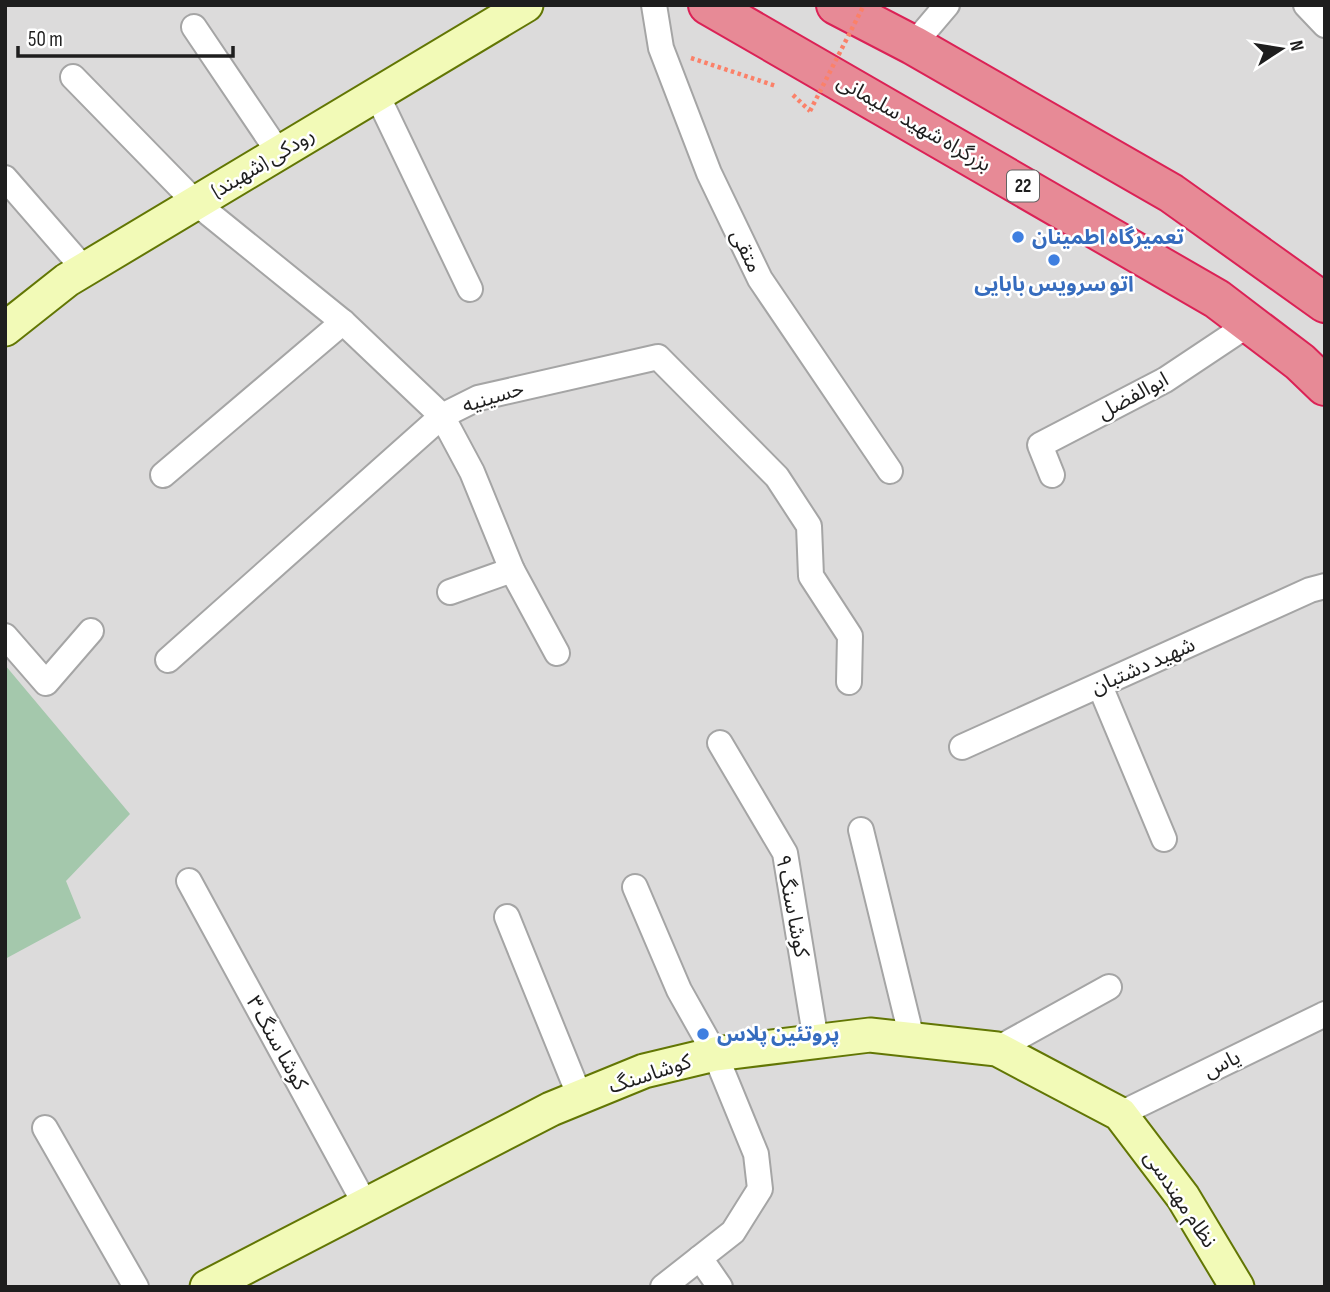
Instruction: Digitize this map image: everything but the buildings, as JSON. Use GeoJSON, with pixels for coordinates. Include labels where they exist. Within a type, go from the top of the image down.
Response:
{"type":"FeatureCollection","features":[{"type":"Feature","properties":{"kind":"highway","name":"بزرگراه شهید سلیمانی"},"geometry":{"type":"LineString","coordinates":[[708,5],[1217,299],[1300,362],[1325,386]]}},
{"type":"Feature","properties":{"kind":"highway"},"geometry":{"type":"LineString","coordinates":[[836,5],[913,45],[1171,192],[1325,303]]}},
{"type":"Feature","properties":{"kind":"main road","name":"رودکی (شهبند)"},"geometry":{"type":"LineString","coordinates":[[5,329],[67,280],[526,5]]}},
{"type":"Feature","properties":{"kind":"main road","name":"کوشاسنگ"},"geometry":{"type":"LineString","coordinates":[[207,1287],[551,1109],[644,1071],[715,1054],[870,1035],[997,1048],[1120,1114]]}},
{"type":"Feature","properties":{"kind":"main road","name":"نظام مهندسی"},"geometry":{"type":"LineString","coordinates":[[1120,1114],[1183,1197],[1237,1287]]}},
{"type":"Feature","properties":{"kind":"street","name":"متقی"},"geometry":{"type":"LineString","coordinates":[[654,5],[661,48],[709,173],[760,279],[890,471]]}},
{"type":"Feature","properties":{"kind":"street"},"geometry":{"type":"LineString","coordinates":[[913,45],[947,5]]}},
{"type":"Feature","properties":{"kind":"street"},"geometry":{"type":"LineString","coordinates":[[1306,5],[1325,24]]}},
{"type":"Feature","properties":{"kind":"street"},"geometry":{"type":"LineString","coordinates":[[194,27],[279,153]]}},
{"type":"Feature","properties":{"kind":"street","name":"حسینیه"},"geometry":{"type":"LineString","coordinates":[[73,77],[196,203],[343,322],[442,416],[478,398],[658,357],[777,477],[808,526],[811,576],[850,636],[849,682]]}},
{"type":"Feature","properties":{"kind":"street"},"geometry":{"type":"LineString","coordinates":[[377,95],[470,289]]}},
{"type":"Feature","properties":{"kind":"street"},"geometry":{"type":"LineString","coordinates":[[5,178],[85,270]]}},
{"type":"Feature","properties":{"kind":"street"},"geometry":{"type":"LineString","coordinates":[[163,475],[343,322]]}},
{"type":"Feature","properties":{"kind":"street","name":"ابوالفضل"},"geometry":{"type":"LineString","coordinates":[[1052,475],[1040,445],[1165,380],[1250,324]]}},
{"type":"Feature","properties":{"kind":"street"},"geometry":{"type":"LineString","coordinates":[[168,660],[442,416],[472,472],[512,570],[557,653]]}},
{"type":"Feature","properties":{"kind":"street"},"geometry":{"type":"LineString","coordinates":[[450,592],[512,570]]}},
{"type":"Feature","properties":{"kind":"street","name":"شهید دشتبان"},"geometry":{"type":"LineString","coordinates":[[962,747],[1310,590],[1325,586]]}},
{"type":"Feature","properties":{"kind":"street"},"geometry":{"type":"LineString","coordinates":[[5,636],[47,682],[91,631]]}},
{"type":"Feature","properties":{"kind":"street"},"geometry":{"type":"LineString","coordinates":[[1100,686],[1164,839]]}},
{"type":"Feature","properties":{"kind":"street","name":"کوشا سنگ ۹"},"geometry":{"type":"LineString","coordinates":[[720,743],[785,853],[816,1041]]}},
{"type":"Feature","properties":{"kind":"street"},"geometry":{"type":"LineString","coordinates":[[861,830],[912,1039]]}},
{"type":"Feature","properties":{"kind":"street","name":"کوشا سنگ ۳"},"geometry":{"type":"LineString","coordinates":[[188,881],[365,1205]]}},
{"type":"Feature","properties":{"kind":"street"},"geometry":{"type":"LineString","coordinates":[[635,887],[678,990],[715,1054],[756,1154],[760,1189],[733,1232],[663,1287]]}},
{"type":"Feature","properties":{"kind":"street"},"geometry":{"type":"LineString","coordinates":[[507,917],[580,1097]]}},
{"type":"Feature","properties":{"kind":"street"},"geometry":{"type":"LineString","coordinates":[[997,1048],[1109,987]]}},
{"type":"Feature","properties":{"kind":"street","name":"یاس"},"geometry":{"type":"LineString","coordinates":[[1120,1114],[1325,1014]]}},
{"type":"Feature","properties":{"kind":"street"},"geometry":{"type":"LineString","coordinates":[[46,1128],[136,1287]]}},
{"type":"Feature","properties":{"kind":"street"},"geometry":{"type":"LineString","coordinates":[[700,1258],[720,1287]]}},
{"type":"Feature","properties":{"kind":"path"},"geometry":{"type":"LineString","coordinates":[[661,48],[788,90],[810,111],[864,5]]}},
{"type":"Feature","properties":{"kind":"shaded area"},"geometry":{"type":"Polygon","coordinates":[[[5,5],[1325,5],[1325,1287],[5,1287],[5,5]]]}},
{"type":"Feature","properties":{"kind":"green space"},"geometry":{"type":"Polygon","coordinates":[[[5,665],[130,814],[66,881],[81,918],[5,959],[5,665]]]}},
{"type":"Feature","properties":{"kind":"place","name":"تعمیرگاه اطمینان"},"geometry":{"type":"Point","coordinates":[1018,237]}},
{"type":"Feature","properties":{"kind":"place","name":"اتو سرویس بابایی"},"geometry":{"type":"Point","coordinates":[1054,260]}},
{"type":"Feature","properties":{"kind":"place","name":"پروتئین پلاس"},"geometry":{"type":"Point","coordinates":[703,1034]}}]}
